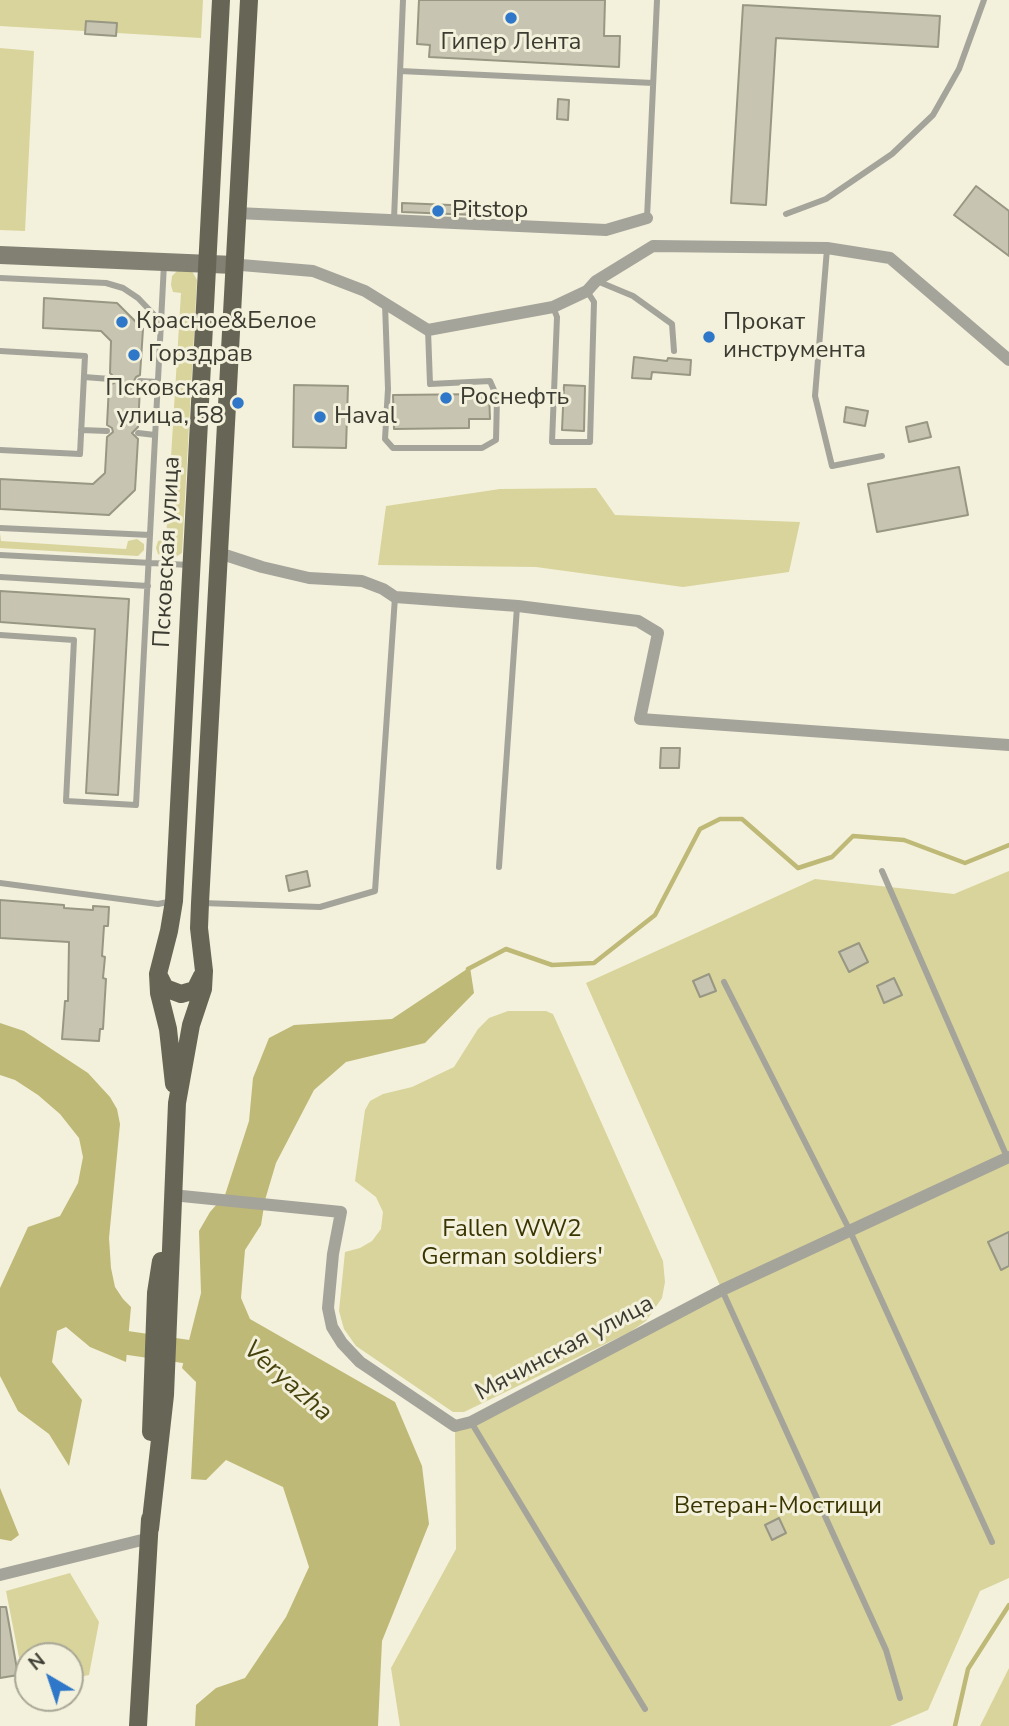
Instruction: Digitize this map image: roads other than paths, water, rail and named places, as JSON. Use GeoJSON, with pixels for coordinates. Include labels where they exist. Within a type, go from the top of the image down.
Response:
{"type":"FeatureCollection","features":[{"type":"Feature","properties":{"kind":"main road","name":"Псковская улица"},"geometry":{"type":"LineString","coordinates":[[177,1103],[158,974],[174,901],[221,0]]}},
{"type":"Feature","properties":{"kind":"main road","name":"Псковская улица"},"geometry":{"type":"LineString","coordinates":[[138,1726],[163,1293],[177,1103],[191,1025],[203,989],[200,903],[249,0]]}},
{"type":"Feature","properties":{"kind":"main road"},"geometry":{"type":"LineString","coordinates":[[158,974],[165,988],[181,995],[195,990],[204,971]]}},
{"type":"Feature","properties":{"kind":"street"},"geometry":{"type":"LineString","coordinates":[[237,213],[606,230],[647,218]]}},
{"type":"Feature","properties":{"kind":"street"},"geometry":{"type":"LineString","coordinates":[[0,257],[208,263],[313,271],[365,291],[428,330],[553,307],[587,291],[596,281],[653,246],[827,248],[890,258],[1009,360]]}},
{"type":"Feature","properties":{"kind":"street"},"geometry":{"type":"LineString","coordinates":[[219,553],[309,578],[362,581],[395,597],[517,606],[638,621],[658,633],[640,719],[1009,744]]}},
{"type":"Feature","properties":{"kind":"street","name":"Мячинская улица"},"geometry":{"type":"LineString","coordinates":[[172,1195],[341,1212],[328,1308],[332,1327],[342,1343],[360,1362],[455,1426],[471,1422],[722,1290],[849,1229],[1008,1159]]}},
{"type":"Feature","properties":{"kind":"street"},"geometry":{"type":"LineString","coordinates":[[0,1575],[150,1533]]}},
{"type":"Feature","properties":{"kind":"lane"},"geometry":{"type":"LineString","coordinates":[[394,221],[403,0]]}},
{"type":"Feature","properties":{"kind":"lane"},"geometry":{"type":"LineString","coordinates":[[647,218],[657,0]]}},
{"type":"Feature","properties":{"kind":"lane"},"geometry":{"type":"LineString","coordinates":[[786,214],[826,199],[892,154],[933,115],[959,69],[984,0]]}},
{"type":"Feature","properties":{"kind":"lane"},"geometry":{"type":"LineString","coordinates":[[400,71],[653,83]]}},
{"type":"Feature","properties":{"kind":"lane"},"geometry":{"type":"LineString","coordinates":[[827,248],[815,396],[832,466],[882,456]]}},
{"type":"Feature","properties":{"kind":"lane"},"geometry":{"type":"LineString","coordinates":[[0,635],[74,640],[66,801],[136,805],[164,262]]}},
{"type":"Feature","properties":{"kind":"lane"},"geometry":{"type":"LineString","coordinates":[[0,278],[106,284],[123,289],[138,298],[161,322]]}},
{"type":"Feature","properties":{"kind":"lane"},"geometry":{"type":"LineString","coordinates":[[596,281],[633,296],[672,324],[674,351]]}},
{"type":"Feature","properties":{"kind":"lane"},"geometry":{"type":"LineString","coordinates":[[553,307],[558,317],[552,442],[590,442],[594,302],[587,291]]}},
{"type":"Feature","properties":{"kind":"lane"},"geometry":{"type":"LineString","coordinates":[[385,302],[388,389],[385,439],[393,448],[482,448],[496,440],[497,397],[490,381],[430,384],[428,330]]}},
{"type":"Feature","properties":{"kind":"lane"},"geometry":{"type":"LineString","coordinates":[[0,351],[85,356],[80,454],[0,450]]}},
{"type":"Feature","properties":{"kind":"lane"},"geometry":{"type":"LineString","coordinates":[[84,377],[110,379]]}},
{"type":"Feature","properties":{"kind":"lane"},"geometry":{"type":"LineString","coordinates":[[140,381],[158,382]]}},
{"type":"Feature","properties":{"kind":"lane"},"geometry":{"type":"LineString","coordinates":[[81,430],[107,431]]}},
{"type":"Feature","properties":{"kind":"lane"},"geometry":{"type":"LineString","coordinates":[[138,433],[155,435]]}},
{"type":"Feature","properties":{"kind":"lane"},"geometry":{"type":"LineString","coordinates":[[0,528],[150,536]]}},
{"type":"Feature","properties":{"kind":"lane"},"geometry":{"type":"LineString","coordinates":[[0,555],[191,565]]}},
{"type":"Feature","properties":{"kind":"lane"},"geometry":{"type":"LineString","coordinates":[[0,577],[148,586]]}},
{"type":"Feature","properties":{"kind":"lane"},"geometry":{"type":"LineString","coordinates":[[200,903],[320,907],[375,891],[395,597]]}},
{"type":"Feature","properties":{"kind":"lane"},"geometry":{"type":"LineString","coordinates":[[499,867],[517,606]]}},
{"type":"Feature","properties":{"kind":"lane"},"geometry":{"type":"LineString","coordinates":[[882,872],[1008,1159]]}},
{"type":"Feature","properties":{"kind":"lane"},"geometry":{"type":"LineString","coordinates":[[0,883],[158,904],[174,901]]}},
{"type":"Feature","properties":{"kind":"lane"},"geometry":{"type":"LineString","coordinates":[[724,982],[849,1229],[992,1542]]}},
{"type":"Feature","properties":{"kind":"lane"},"geometry":{"type":"LineString","coordinates":[[722,1290],[886,1650],[900,1698]]}},
{"type":"Feature","properties":{"kind":"lane"},"geometry":{"type":"LineString","coordinates":[[471,1422],[645,1709]]}},
{"type":"Feature","properties":{"kind":"water"},"geometry":{"type":"Polygon","coordinates":[[[470,967],[474,993],[425,1043],[346,1062],[314,1090],[276,1163],[261,1225],[245,1250],[241,1298],[250,1319],[395,1402],[422,1466],[429,1524],[382,1641],[378,1726],[195,1726],[196,1705],[216,1688],[245,1678],[286,1617],[309,1567],[283,1487],[226,1460],[206,1480],[191,1479],[196,1382],[182,1368],[201,1293],[199,1231],[210,1212],[225,1195],[249,1121],[253,1078],[269,1038],[294,1025],[392,1019],[470,967]]]}},
{"type":"Feature","properties":{"kind":"water"},"geometry":{"type":"Polygon","coordinates":[[[0,1023],[24,1031],[88,1073],[110,1097],[117,1109],[120,1124],[109,1238],[115,1287],[131,1307],[126,1362],[90,1347],[66,1327],[57,1331],[52,1362],[82,1400],[69,1466],[49,1434],[18,1411],[0,1376],[0,1288],[28,1227],[60,1216],[78,1183],[83,1157],[79,1138],[60,1114],[15,1080],[0,1075],[0,1023]]]}},
{"type":"Feature","properties":{"kind":"water"},"geometry":{"type":"Polygon","coordinates":[[[0,1488],[19,1535],[11,1541],[0,1539],[0,1488]]]}},
{"type":"Feature","properties":{"kind":"waterway"},"geometry":{"type":"LineString","coordinates":[[468,969],[506,949],[552,965],[594,963],[655,915],[700,829],[720,819],[742,819],[798,868],[832,857],[853,836],[904,840],[965,863],[1009,845]]}},
{"type":"Feature","properties":{"kind":"waterway","name":"Veryazha"},"geometry":{"type":"LineString","coordinates":[[100,1323],[121,1342],[210,1355],[218,1361]]}},
{"type":"Feature","properties":{"kind":"waterway"},"geometry":{"type":"LineString","coordinates":[[955,1726],[968,1669],[1009,1605]]}},
{"type":"Feature","properties":{"kind":"place","name":"Гипер Лента"},"geometry":{"type":"Point","coordinates":[511,18]}},
{"type":"Feature","properties":{"kind":"place","name":"Pitstop"},"geometry":{"type":"Point","coordinates":[438,211]}},
{"type":"Feature","properties":{"kind":"place","name":"Красное&Белое"},"geometry":{"type":"Point","coordinates":[122,322]}},
{"type":"Feature","properties":{"kind":"place","name":"Прокат инструмента"},"geometry":{"type":"Point","coordinates":[709,337]}},
{"type":"Feature","properties":{"kind":"place","name":"Горздрав"},"geometry":{"type":"Point","coordinates":[134,355]}},
{"type":"Feature","properties":{"kind":"place","name":"Роснефть"},"geometry":{"type":"Point","coordinates":[446,398]}},
{"type":"Feature","properties":{"kind":"place","name":"Псковская улица, 58"},"geometry":{"type":"Point","coordinates":[238,403]}},
{"type":"Feature","properties":{"kind":"place","name":"Haval"},"geometry":{"type":"Point","coordinates":[320,417]}},
{"type":"Feature","properties":{"kind":"park label","name":"Fallen WW2 German soldiers'"},"geometry":{"type":"Point","coordinates":[512,1244]}},
{"type":"Feature","properties":{"kind":"park label","name":"Ветеран-Мостищи"},"geometry":{"type":"Point","coordinates":[778,1507]}}]}
